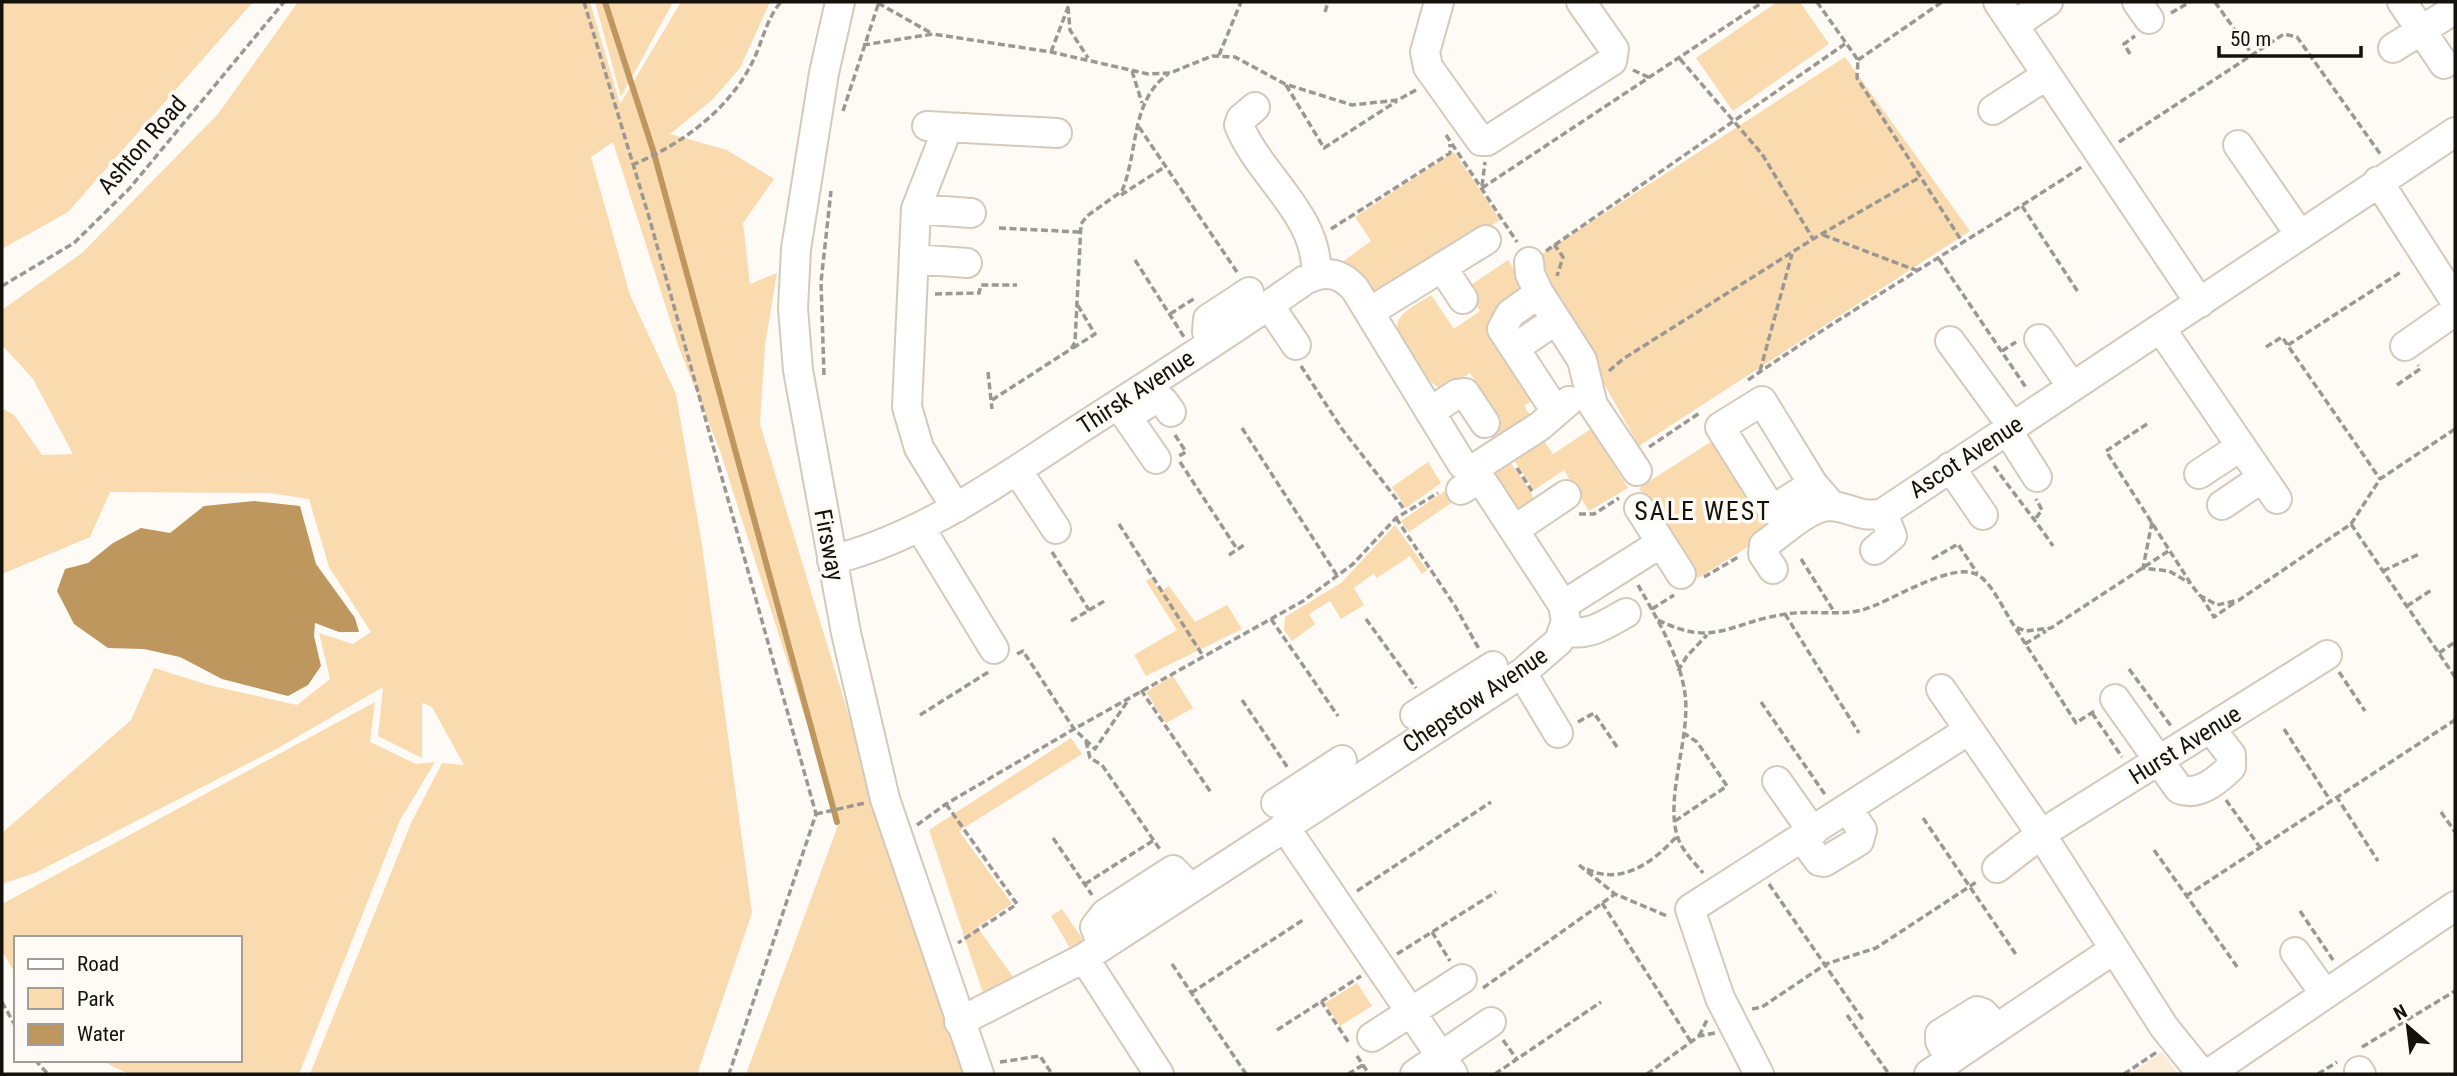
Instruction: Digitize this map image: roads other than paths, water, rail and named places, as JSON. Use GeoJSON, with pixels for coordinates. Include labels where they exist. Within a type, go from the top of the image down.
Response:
{"type":"FeatureCollection","features":[{"type":"Feature","properties":{"kind":"street","name":"Firsway"},"geometry":{"type":"LineString","coordinates":[[840,2],[824,73],[802,201],[793,308],[806,429],[885,799],[960,1023],[989,1069]]}},
{"type":"Feature","properties":{"kind":"street"},"geometry":{"type":"LineString","coordinates":[[1439,2],[1425,52],[1428,67],[1481,141],[1493,139],[1612,61],[1614,49],[1581,2]]}},
{"type":"Feature","properties":{"kind":"street"},"geometry":{"type":"LineString","coordinates":[[1998,2],[2200,303]]}},
{"type":"Feature","properties":{"kind":"street"},"geometry":{"type":"LineString","coordinates":[[2014,25],[2048,2]]}},
{"type":"Feature","properties":{"kind":"street"},"geometry":{"type":"LineString","coordinates":[[2402,2],[2444,64]]}},
{"type":"Feature","properties":{"kind":"street"},"geometry":{"type":"LineString","coordinates":[[2393,48],[2451,10]]}},
{"type":"Feature","properties":{"kind":"street"},"geometry":{"type":"LineString","coordinates":[[1993,110],[2047,75]]}},
{"type":"Feature","properties":{"kind":"street"},"geometry":{"type":"LineString","coordinates":[[1255,107],[1241,119],[1239,125],[1310,234],[1317,259],[1316,275],[1327,272],[1346,279],[1371,312],[1430,412],[1461,478]]}},
{"type":"Feature","properties":{"kind":"street"},"geometry":{"type":"LineString","coordinates":[[956,508],[919,448],[910,422],[907,388],[916,209],[937,127],[1057,133]]}},
{"type":"Feature","properties":{"kind":"street","name":"Ascot Avenue"},"geometry":{"type":"LineString","coordinates":[[1832,506],[1863,516],[1883,513],[2200,303],[2385,176],[2455,132]]}},
{"type":"Feature","properties":{"kind":"street"},"geometry":{"type":"LineString","coordinates":[[2238,145],[2300,235]]}},
{"type":"Feature","properties":{"kind":"street"},"geometry":{"type":"LineString","coordinates":[[2385,176],[2455,301]]}},
{"type":"Feature","properties":{"kind":"street"},"geometry":{"type":"LineString","coordinates":[[1290,205],[1306,201],[1330,239]]}},
{"type":"Feature","properties":{"kind":"street"},"geometry":{"type":"LineString","coordinates":[[916,209],[971,212]]}},
{"type":"Feature","properties":{"kind":"street"},"geometry":{"type":"LineString","coordinates":[[1371,312],[1486,240]]}},
{"type":"Feature","properties":{"kind":"street"},"geometry":{"type":"LineString","coordinates":[[914,259],[967,263]]}},
{"type":"Feature","properties":{"kind":"street"},"geometry":{"type":"LineString","coordinates":[[1529,262],[1530,274],[1539,293],[1582,360],[1599,415],[1634,466]]}},
{"type":"Feature","properties":{"kind":"street"},"geometry":{"type":"LineString","coordinates":[[1442,267],[1463,299]]}},
{"type":"Feature","properties":{"kind":"street","name":"Thirsk Avenue"},"geometry":{"type":"LineString","coordinates":[[832,560],[890,543],[920,529],[1017,470],[1123,411],[1204,347],[1248,292],[1316,275]]}},
{"type":"Feature","properties":{"kind":"street"},"geometry":{"type":"LineString","coordinates":[[1248,292],[1296,345]]}},
{"type":"Feature","properties":{"kind":"street"},"geometry":{"type":"LineString","coordinates":[[1539,293],[1510,314],[1502,329],[1555,410]]}},
{"type":"Feature","properties":{"kind":"street"},"geometry":{"type":"LineString","coordinates":[[2405,346],[2455,312]]}},
{"type":"Feature","properties":{"kind":"street"},"geometry":{"type":"LineString","coordinates":[[1515,348],[1556,320]]}},
{"type":"Feature","properties":{"kind":"street"},"geometry":{"type":"LineString","coordinates":[[2161,329],[2270,489],[2222,505]]}},
{"type":"Feature","properties":{"kind":"street"},"geometry":{"type":"LineString","coordinates":[[2039,339],[2071,387]]}},
{"type":"Feature","properties":{"kind":"street"},"geometry":{"type":"LineString","coordinates":[[1950,341],[2010,428],[2037,477]]}},
{"type":"Feature","properties":{"kind":"street"},"geometry":{"type":"LineString","coordinates":[[1461,478],[1539,426],[1555,410],[1589,388]]}},
{"type":"Feature","properties":{"kind":"street"},"geometry":{"type":"LineString","coordinates":[[1430,412],[1457,394],[1465,393],[1485,423]]}},
{"type":"Feature","properties":{"kind":"street"},"geometry":{"type":"LineString","coordinates":[[1166,458],[1123,411],[1155,399],[1163,401],[1171,412]]}},
{"type":"Feature","properties":{"kind":"street"},"geometry":{"type":"LineString","coordinates":[[1768,557],[1812,513],[1832,506],[1813,484],[1762,401],[1720,427],[1772,510],[1813,484]]}},
{"type":"Feature","properties":{"kind":"street"},"geometry":{"type":"LineString","coordinates":[[2199,474],[2240,447]]}},
{"type":"Feature","properties":{"kind":"street"},"geometry":{"type":"LineString","coordinates":[[1950,467],[1983,515]]}},
{"type":"Feature","properties":{"kind":"street"},"geometry":{"type":"LineString","coordinates":[[1017,470],[1056,529]]}},
{"type":"Feature","properties":{"kind":"street"},"geometry":{"type":"LineString","coordinates":[[1461,478],[1478,480],[1484,484],[1514,530],[1564,618],[1582,634],[1639,611]]}},
{"type":"Feature","properties":{"kind":"street"},"geometry":{"type":"LineString","coordinates":[[1514,530],[1555,503]]}},
{"type":"Feature","properties":{"kind":"street"},"geometry":{"type":"LineString","coordinates":[[1639,508],[1687,582]]}},
{"type":"Feature","properties":{"kind":"street"},"geometry":{"type":"LineString","coordinates":[[1875,550],[1892,536],[1883,513]]}},
{"type":"Feature","properties":{"kind":"street"},"geometry":{"type":"LineString","coordinates":[[920,529],[999,659]]}},
{"type":"Feature","properties":{"kind":"street","name":"Chepstow Avenue"},"geometry":{"type":"LineString","coordinates":[[960,1023],[1093,952],[1182,879],[1280,815],[1308,792],[1432,712],[1522,673],[1548,654],[1564,618],[1627,565],[1661,543]]}},
{"type":"Feature","properties":{"kind":"street","name":"Hurst Avenue"},"geometry":{"type":"LineString","coordinates":[[1997,868],[2041,834],[2328,655]]}},
{"type":"Feature","properties":{"kind":"street"},"geometry":{"type":"LineString","coordinates":[[1432,712],[1486,658]]}},
{"type":"Feature","properties":{"kind":"street"},"geometry":{"type":"LineString","coordinates":[[1522,673],[1558,733]]}},
{"type":"Feature","properties":{"kind":"street"},"geometry":{"type":"LineString","coordinates":[[1941,689],[2041,834],[2164,1027],[2202,1074]]}},
{"type":"Feature","properties":{"kind":"street"},"geometry":{"type":"LineString","coordinates":[[2110,701],[2160,760],[2179,789],[2191,792],[2213,782],[2231,767],[2233,761],[2211,729]]}},
{"type":"Feature","properties":{"kind":"street"},"geometry":{"type":"LineString","coordinates":[[1777,781],[1808,835],[1819,861],[1824,862],[1859,841],[1861,830],[1843,812],[1969,730]]}},
{"type":"Feature","properties":{"kind":"street"},"geometry":{"type":"LineString","coordinates":[[1308,792],[1342,760]]}},
{"type":"Feature","properties":{"kind":"street"},"geometry":{"type":"LineString","coordinates":[[1280,815],[1447,1066]]}},
{"type":"Feature","properties":{"kind":"street"},"geometry":{"type":"LineString","coordinates":[[1759,1074],[1720,998],[1690,909],[1808,835]]}},
{"type":"Feature","properties":{"kind":"street"},"geometry":{"type":"LineString","coordinates":[[1159,1074],[1093,952],[1095,927],[1105,914],[1182,879]]}},
{"type":"Feature","properties":{"kind":"street"},"geometry":{"type":"LineString","coordinates":[[2208,1074],[2455,906]]}},
{"type":"Feature","properties":{"kind":"street"},"geometry":{"type":"LineString","coordinates":[[1939,1067],[2113,950]]}},
{"type":"Feature","properties":{"kind":"street"},"geometry":{"type":"LineString","coordinates":[[2295,952],[2336,987]]}},
{"type":"Feature","properties":{"kind":"street"},"geometry":{"type":"LineString","coordinates":[[1372,1037],[1411,1012],[1467,987]]}},
{"type":"Feature","properties":{"kind":"street"},"geometry":{"type":"LineString","coordinates":[[1415,1074],[1447,1066],[1491,1022]]}},
{"type":"Feature","properties":{"kind":"water"},"geometry":{"type":"Polygon","coordinates":[[[254,501],[300,506],[316,564],[355,618],[359,632],[339,632],[315,623],[314,636],[321,666],[308,685],[288,696],[222,679],[180,657],[144,649],[108,648],[74,624],[57,591],[65,569],[88,563],[113,543],[141,528],[170,533],[204,506],[254,501]]]}},
{"type":"Feature","properties":{"kind":"waterway"},"geometry":{"type":"LineString","coordinates":[[605,2],[653,150],[837,822]]}},
{"type":"Feature","properties":{"kind":"district","name":"SALE WEST"},"geometry":{"type":"Point","coordinates":[1703,511]}}]}
